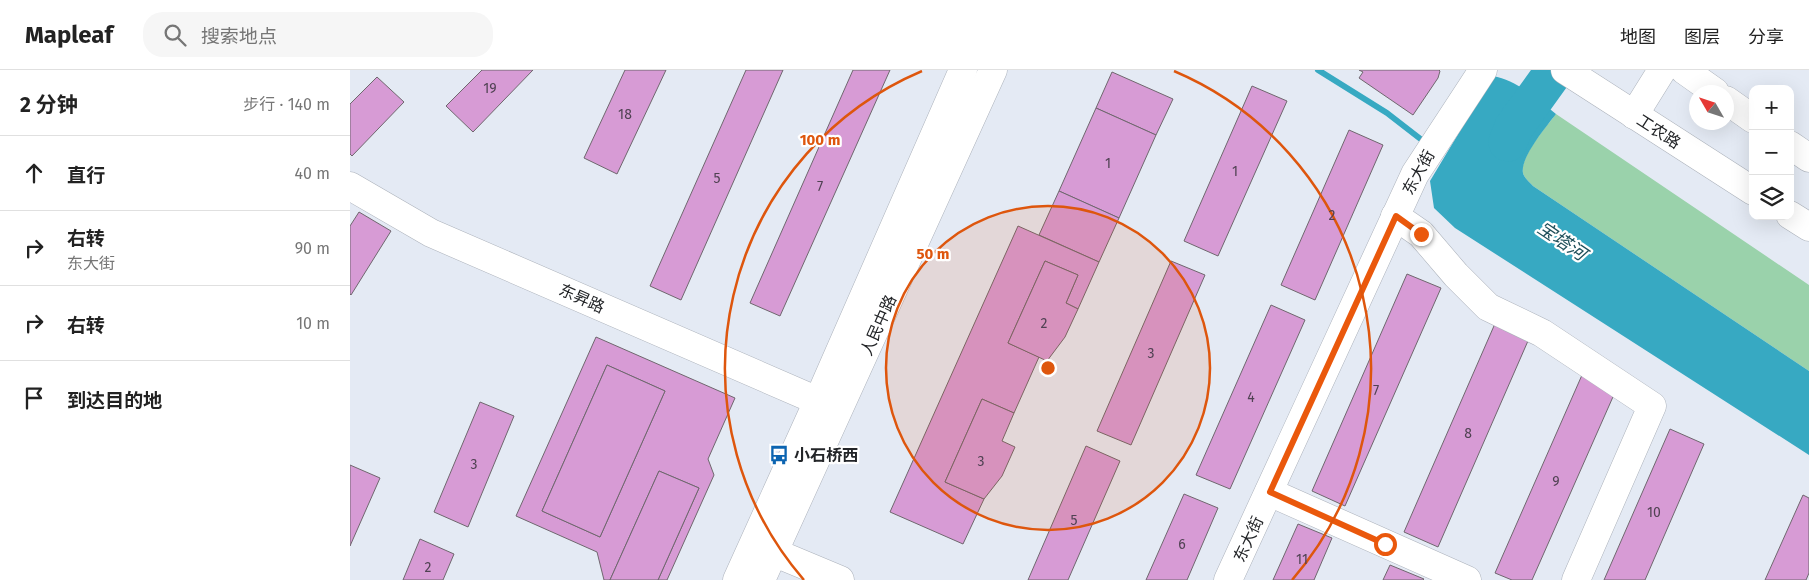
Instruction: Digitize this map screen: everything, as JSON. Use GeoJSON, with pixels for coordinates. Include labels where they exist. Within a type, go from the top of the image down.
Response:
{"type":"FeatureCollection","features":[{"type":"Feature","properties":{"kind":"main road","name":"人民中路"},"geometry":{"type":"LineString","coordinates":[[737,580],[818,401],[963,70]]}},
{"type":"Feature","properties":{"kind":"main road","name":"人民中路"},"geometry":{"type":"LineString","coordinates":[[761,580],[994,70]]}},
{"type":"Feature","properties":{"kind":"main road","name":"东大街"},"geometry":{"type":"LineString","coordinates":[[1228,580],[1270,492],[1414,174],[1483,70]]}},
{"type":"Feature","properties":{"kind":"main road"},"geometry":{"type":"LineString","coordinates":[[1634,115],[1662,70]]}},
{"type":"Feature","properties":{"kind":"main road"},"geometry":{"type":"LineString","coordinates":[[1684,70],[1706,85]]}},
{"type":"Feature","properties":{"kind":"main road","name":"工农路"},"geometry":{"type":"LineString","coordinates":[[1571,75],[1749,188]]}},
{"type":"Feature","properties":{"kind":"main road"},"geometry":{"type":"LineString","coordinates":[[1734,106],[1749,116]]}},
{"type":"Feature","properties":{"kind":"main road"},"geometry":{"type":"LineString","coordinates":[[1794,148],[1809,158]]}},
{"type":"Feature","properties":{"kind":"main road","name":"东昇路"},"geometry":{"type":"LineString","coordinates":[[350,186],[431,233],[818,401]]}},
{"type":"Feature","properties":{"kind":"main road"},"geometry":{"type":"LineString","coordinates":[[1396,216],[1421,234],[1456,275],[1488,307],[1542,333],[1652,406],[1576,580]]}},
{"type":"Feature","properties":{"kind":"main road"},"geometry":{"type":"LineString","coordinates":[[1794,218],[1809,227]]}},
{"type":"Feature","properties":{"kind":"main road"},"geometry":{"type":"LineString","coordinates":[[1270,492],[1467,580]]}},
{"type":"Feature","properties":{"kind":"main road"},"geometry":{"type":"LineString","coordinates":[[774,552],[840,580]]}},
{"type":"Feature","properties":{"kind":"green space"},"geometry":{"type":"Polygon","coordinates":[[[1556,114],[1809,285],[1809,371],[1533,186],[1523,173],[1525,159],[1534,143],[1556,114]]]}},
{"type":"Feature","properties":{"kind":"water"},"geometry":{"type":"Polygon","coordinates":[[[1493,76],[1518,86],[1556,114],[1525,159],[1523,173],[1533,186],[1809,371],[1809,455],[1455,228],[1434,208],[1430,181],[1493,76]]]}},
{"type":"Feature","properties":{"kind":"building"},"geometry":{"type":"Polygon","coordinates":[[[482,70],[533,70],[473,132],[446,106],[482,70]]]}},
{"type":"Feature","properties":{"kind":"building"},"geometry":{"type":"Polygon","coordinates":[[[625,70],[666,70],[617,174],[584,158],[625,70]]]}},
{"type":"Feature","properties":{"kind":"building"},"geometry":{"type":"Polygon","coordinates":[[[746,70],[783,70],[681,300],[650,286],[746,70]]]}},
{"type":"Feature","properties":{"kind":"building"},"geometry":{"type":"Polygon","coordinates":[[[853,70],[890,70],[780,316],[750,303],[853,70]]]}},
{"type":"Feature","properties":{"kind":"building"},"geometry":{"type":"Polygon","coordinates":[[[1359,70],[1440,71],[1438,78],[1413,115],[1359,78],[1363,72],[1359,70]]]}},
{"type":"Feature","properties":{"kind":"building"},"geometry":{"type":"Polygon","coordinates":[[[1112,72],[1173,99],[1156,135],[1096,108],[1112,72]]]}},
{"type":"Feature","properties":{"kind":"building"},"geometry":{"type":"Polygon","coordinates":[[[377,77],[404,102],[352,156],[350,154],[350,104],[377,77]]]}},
{"type":"Feature","properties":{"kind":"building"},"geometry":{"type":"Polygon","coordinates":[[[1252,86],[1287,101],[1218,256],[1184,241],[1252,86]]]}},
{"type":"Feature","properties":{"kind":"building"},"geometry":{"type":"Polygon","coordinates":[[[1096,108],[1156,135],[1119,218],[1059,191],[1096,108]]]}},
{"type":"Feature","properties":{"kind":"building"},"geometry":{"type":"Polygon","coordinates":[[[1349,130],[1383,145],[1315,300],[1281,285],[1349,130]]]}},
{"type":"Feature","properties":{"kind":"building"},"geometry":{"type":"Polygon","coordinates":[[[1059,191],[1119,218],[1099,262],[1039,235],[1059,191]]]}},
{"type":"Feature","properties":{"kind":"building"},"geometry":{"type":"Polygon","coordinates":[[[359,212],[391,231],[351,295],[350,226],[359,212]]]}},
{"type":"Feature","properties":{"kind":"building"},"geometry":{"type":"Polygon","coordinates":[[[1018,226],[1099,262],[1078,309],[1066,303],[1078,275],[1045,261],[1008,343],[1039,357],[1014,413],[982,399],[945,482],[984,499],[963,544],[890,512],[1018,226]]]}},
{"type":"Feature","properties":{"kind":"building"},"geometry":{"type":"Polygon","coordinates":[[[1045,261],[1078,275],[1066,303],[1078,309],[1065,337],[1047,361],[1008,343],[1045,261]]]}},
{"type":"Feature","properties":{"kind":"building"},"geometry":{"type":"Polygon","coordinates":[[[1171,261],[1205,275],[1131,445],[1097,431],[1171,261]]]}},
{"type":"Feature","properties":{"kind":"building"},"geometry":{"type":"Polygon","coordinates":[[[1407,274],[1441,288],[1345,506],[1312,491],[1407,274]]]}},
{"type":"Feature","properties":{"kind":"building"},"geometry":{"type":"Polygon","coordinates":[[[1271,305],[1305,320],[1230,489],[1196,475],[1271,305]]]}},
{"type":"Feature","properties":{"kind":"building"},"geometry":{"type":"Polygon","coordinates":[[[1497,319],[1531,334],[1438,547],[1404,532],[1497,319]]]}},
{"type":"Feature","properties":{"kind":"building"},"geometry":{"type":"Polygon","coordinates":[[[596,337],[735,398],[708,459],[714,475],[667,580],[658,580],[699,488],[659,471],[610,580],[604,580],[597,552],[516,516],[596,337]],[[607,365],[542,511],[600,537],[665,391],[607,365]]]}},
{"type":"Feature","properties":{"kind":"building"},"geometry":{"type":"Polygon","coordinates":[[[607,365],[665,391],[600,537],[542,511],[607,365]]]}},
{"type":"Feature","properties":{"kind":"building"},"geometry":{"type":"Polygon","coordinates":[[[1582,375],[1616,390],[1532,580],[1512,580],[1495,573],[1582,375]]]}},
{"type":"Feature","properties":{"kind":"building"},"geometry":{"type":"Polygon","coordinates":[[[982,399],[1014,413],[1002,441],[1015,447],[1002,476],[984,499],[945,482],[982,399]]]}},
{"type":"Feature","properties":{"kind":"building"},"geometry":{"type":"Polygon","coordinates":[[[480,402],[514,416],[468,527],[434,512],[480,402]]]}},
{"type":"Feature","properties":{"kind":"building"},"geometry":{"type":"Polygon","coordinates":[[[1670,429],[1704,444],[1645,580],[1604,580],[1670,429]]]}},
{"type":"Feature","properties":{"kind":"building"},"geometry":{"type":"Polygon","coordinates":[[[1086,446],[1120,461],[1068,580],[1028,580],[1086,446]]]}},
{"type":"Feature","properties":{"kind":"building"},"geometry":{"type":"Polygon","coordinates":[[[350,465],[380,478],[350,546],[350,465]]]}},
{"type":"Feature","properties":{"kind":"building"},"geometry":{"type":"Polygon","coordinates":[[[659,471],[699,488],[658,580],[610,580],[659,471]]]}},
{"type":"Feature","properties":{"kind":"building"},"geometry":{"type":"Polygon","coordinates":[[[1184,494],[1218,508],[1187,580],[1146,580],[1184,494]]]}},
{"type":"Feature","properties":{"kind":"building"},"geometry":{"type":"Polygon","coordinates":[[[1803,495],[1809,498],[1809,573],[1806,580],[1765,580],[1803,495]]]}},
{"type":"Feature","properties":{"kind":"building"},"geometry":{"type":"Polygon","coordinates":[[[1298,524],[1332,538],[1314,580],[1273,580],[1298,524]]]}},
{"type":"Feature","properties":{"kind":"building"},"geometry":{"type":"Polygon","coordinates":[[[420,539],[454,554],[443,580],[403,580],[420,539]]]}},
{"type":"Feature","properties":{"kind":"building"},"geometry":{"type":"Polygon","coordinates":[[[1390,565],[1424,579],[1383,580],[1390,565]]]}},
{"type":"Feature","properties":{"kind":"waterway","name":"宝塔河"},"geometry":{"type":"LineString","coordinates":[[1318,70],[1387,113],[1427,144]]}},
{"type":"Feature","properties":{"kind":"waterway"},"geometry":{"type":"LineString","coordinates":[[1508,142],[1514,127],[1555,70]]}},
{"type":"Feature","properties":{"kind":"place","name":"小石桥西"},"geometry":{"type":"Point","coordinates":[779,455]}},
{"type":"Feature","properties":{"kind":"route"},"geometry":{"type":"LineString","coordinates":[[1385,544],[1270,492],[1396,216],[1421,234]]}}]}
